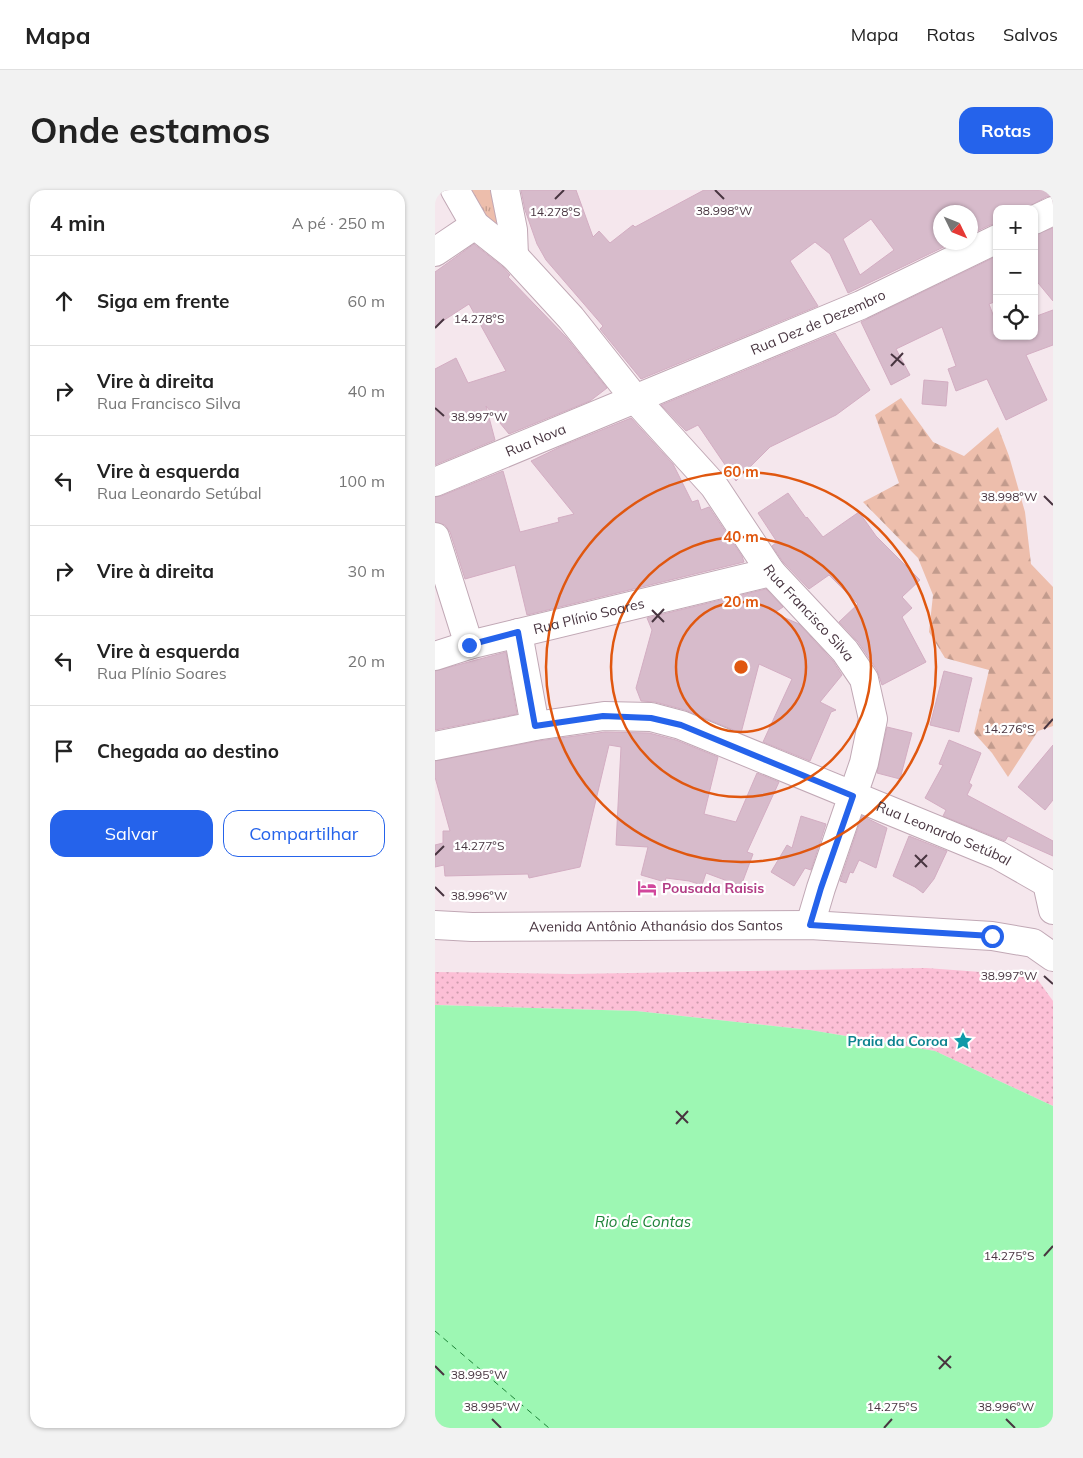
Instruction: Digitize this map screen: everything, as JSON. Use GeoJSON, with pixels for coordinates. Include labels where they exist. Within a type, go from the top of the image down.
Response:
{"type":"FeatureCollection","features":[{"type":"Feature","properties":{"kind":"street"},"geometry":{"type":"LineString","coordinates":[[435,252],[475,225],[455,190]]}},
{"type":"Feature","properties":{"kind":"street"},"geometry":{"type":"LineString","coordinates":[[505,190],[513,230],[514,256]]}},
{"type":"Feature","properties":{"kind":"street"},"geometry":{"type":"LineString","coordinates":[[1038,218],[1053,211]]}},
{"type":"Feature","properties":{"kind":"street","name":"Rua Francisco Silva"},"geometry":{"type":"LineString","coordinates":[[475,225],[514,256],[571,318],[636,400],[714,486],[771,572],[845,651],[864,679],[873,719],[864,763],[810,925]]}},
{"type":"Feature","properties":{"kind":"street","name":"Rua Dez de Dezembro"},"geometry":{"type":"LineString","coordinates":[[636,400],[861,305],[993,241]]}},
{"type":"Feature","properties":{"kind":"street","name":"Rua Nova"},"geometry":{"type":"LineString","coordinates":[[435,482],[636,400]]}},
{"type":"Feature","properties":{"kind":"street"},"geometry":{"type":"LineString","coordinates":[[435,537],[469,645]]}},
{"type":"Feature","properties":{"kind":"street","name":"Rua Plínio Soares"},"geometry":{"type":"LineString","coordinates":[[435,656],[518,632],[771,572]]}},
{"type":"Feature","properties":{"kind":"street"},"geometry":{"type":"LineString","coordinates":[[518,632],[535,726]]}},
{"type":"Feature","properties":{"kind":"street","name":"Rua Leonardo Setúbal"},"geometry":{"type":"LineString","coordinates":[[435,746],[535,726],[603,716],[651,718],[681,725],[998,855],[1047,883],[1053,910]]}},
{"type":"Feature","properties":{"kind":"street","name":"Avenida Antônio Athanásio dos Santos"},"geometry":{"type":"LineString","coordinates":[[435,925],[810,925],[992,936],[1033,943],[1053,957]]}},
{"type":"Feature","properties":{"kind":"green space"},"geometry":{"type":"Polygon","coordinates":[[[468,190],[495,190],[506,241],[482,216],[468,190]]]}},
{"type":"Feature","properties":{"kind":"green space"},"geometry":{"type":"Polygon","coordinates":[[[901,398],[933,442],[964,456],[998,427],[1009,456],[1025,512],[1031,564],[1053,587],[1053,726],[1038,731],[1008,777],[992,753],[974,733],[989,670],[945,658],[929,632],[933,595],[918,558],[863,502],[899,483],[875,415],[901,398]]]}},
{"type":"Feature","properties":{"kind":"sand","name":"Praia da Coroa"},"geometry":{"type":"Polygon","coordinates":[[[926,968],[1035,976],[1053,1001],[1053,1106],[935,1051],[810,1030],[636,1011],[435,1005],[435,972],[572,974],[926,968]]]}},
{"type":"Feature","properties":{"kind":"water","name":"Rio de Contas"},"geometry":{"type":"Polygon","coordinates":[[[435,1005],[636,1011],[810,1030],[935,1051],[1053,1106],[1053,1428],[435,1428],[435,1005]]]}},
{"type":"Feature","properties":{"kind":"building"},"geometry":{"type":"Polygon","coordinates":[[[521,190],[576,190],[593,237],[599,231],[610,243],[633,225],[635,227],[704,190],[1053,190],[1053,196],[1046,197],[1031,205],[993,205],[993,225],[978,231],[978,205],[933,205],[933,250],[937,250],[848,293],[830,254],[815,242],[790,261],[818,306],[641,379],[600,329],[603,326],[546,260],[537,244],[525,210],[521,190]],[[871,219],[843,239],[860,275],[894,250],[871,219]]]}},
{"type":"Feature","properties":{"kind":"building"},"geometry":{"type":"Polygon","coordinates":[[[1053,228],[1053,301],[1038,283],[1038,234],[1053,228]]]}},
{"type":"Feature","properties":{"kind":"building"},"geometry":{"type":"Polygon","coordinates":[[[474,244],[503,267],[510,275],[508,277],[566,337],[607,388],[590,401],[509,434],[486,406],[495,440],[435,465],[435,369],[456,358],[468,383],[506,371],[469,304],[435,326],[435,272],[474,244]]]}},
{"type":"Feature","properties":{"kind":"building"},"geometry":{"type":"Polygon","coordinates":[[[993,258],[993,302],[989,304],[993,314],[993,340],[1038,340],[1038,316],[1053,310],[1053,345],[1026,355],[1047,400],[1006,420],[987,379],[956,391],[948,369],[956,366],[942,327],[896,349],[910,375],[891,385],[861,322],[993,258]]]}},
{"type":"Feature","properties":{"kind":"building"},"geometry":{"type":"Polygon","coordinates":[[[835,333],[870,390],[836,415],[770,447],[736,481],[698,425],[686,431],[661,405],[835,333]]]}},
{"type":"Feature","properties":{"kind":"building"},"geometry":{"type":"Polygon","coordinates":[[[924,380],[948,382],[946,406],[922,404],[924,380]]]}},
{"type":"Feature","properties":{"kind":"building"},"geometry":{"type":"Polygon","coordinates":[[[631,418],[673,464],[692,502],[698,500],[701,510],[709,507],[742,556],[744,562],[527,615],[515,565],[465,579],[450,532],[445,525],[435,522],[435,497],[503,471],[520,532],[559,522],[558,518],[574,514],[531,461],[562,446],[631,418]]]}},
{"type":"Feature","properties":{"kind":"building"},"geometry":{"type":"Polygon","coordinates":[[[788,493],[823,537],[859,512],[876,536],[920,580],[902,597],[912,608],[902,617],[926,662],[882,685],[877,670],[858,642],[839,622],[858,604],[829,575],[809,589],[783,562],[772,546],[777,542],[758,513],[788,493]]]}},
{"type":"Feature","properties":{"kind":"building"},"geometry":{"type":"Polygon","coordinates":[[[766,589],[783,607],[774,613],[799,624],[833,661],[842,675],[820,702],[836,710],[831,712],[810,761],[763,742],[792,679],[759,664],[741,733],[685,710],[655,702],[641,701],[636,688],[652,630],[647,618],[766,589]]]}},
{"type":"Feature","properties":{"kind":"building"},"geometry":{"type":"Polygon","coordinates":[[[506,652],[517,714],[435,730],[435,671],[506,652]]]}},
{"type":"Feature","properties":{"kind":"building"},"geometry":{"type":"Polygon","coordinates":[[[944,671],[972,678],[959,732],[930,725],[944,671]]]}},
{"type":"Feature","properties":{"kind":"building"},"geometry":{"type":"Polygon","coordinates":[[[887,727],[912,733],[900,779],[877,773],[887,727]]]}},
{"type":"Feature","properties":{"kind":"building"},"geometry":{"type":"Polygon","coordinates":[[[605,732],[649,733],[676,740],[718,757],[704,814],[736,822],[757,773],[779,782],[747,852],[753,854],[741,886],[706,873],[702,885],[666,878],[665,882],[641,875],[648,847],[616,845],[621,747],[609,745],[580,867],[529,878],[528,874],[445,876],[444,865],[435,867],[435,845],[443,843],[443,831],[450,831],[435,777],[435,761],[538,741],[605,732]]]}},
{"type":"Feature","properties":{"kind":"building"},"geometry":{"type":"Polygon","coordinates":[[[949,740],[981,753],[969,783],[972,785],[967,795],[1053,841],[1053,856],[1008,836],[1005,841],[943,816],[946,810],[925,798],[943,765],[939,764],[949,740]]]}},
{"type":"Feature","properties":{"kind":"building"},"geometry":{"type":"Polygon","coordinates":[[[1053,745],[1053,800],[1045,810],[1018,787],[1053,745]]]}},
{"type":"Feature","properties":{"kind":"building"},"geometry":{"type":"Polygon","coordinates":[[[801,816],[826,824],[811,870],[805,868],[794,886],[771,872],[787,845],[792,848],[801,816]]]}},
{"type":"Feature","properties":{"kind":"building"},"geometry":{"type":"Polygon","coordinates":[[[862,816],[887,828],[876,868],[859,860],[853,873],[850,872],[846,883],[840,881],[862,816]]]}},
{"type":"Feature","properties":{"kind":"building"},"geometry":{"type":"Polygon","coordinates":[[[909,836],[947,851],[934,879],[923,893],[893,876],[909,836]]]}},
{"type":"Feature","properties":{"kind":"ferry route"},"geometry":{"type":"LineString","coordinates":[[435,1331],[549,1428]]}},
{"type":"Feature","properties":{"kind":"place","name":"Pousada Raisis"},"geometry":{"type":"Point","coordinates":[647,888]}},
{"type":"Feature","properties":{"kind":"place","name":"Praia da Coroa"},"geometry":{"type":"Point","coordinates":[963,1041]}},
{"type":"Feature","properties":{"kind":"route"},"geometry":{"type":"LineString","coordinates":[[469,645],[518,632],[535,726],[603,716],[651,718],[681,725],[853,796],[810,925],[992,936]]}}]}
